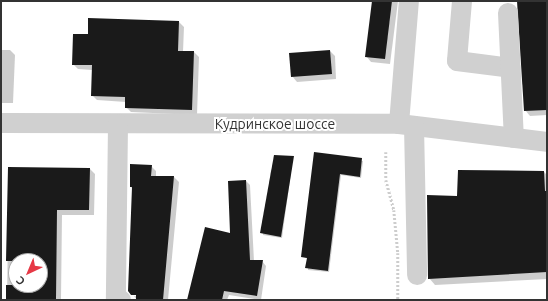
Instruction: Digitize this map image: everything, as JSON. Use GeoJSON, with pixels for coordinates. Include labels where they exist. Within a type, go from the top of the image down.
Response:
{"type":"FeatureCollection","features":[{"type":"Feature","properties":{"kind":"street"},"geometry":{"type":"LineString","coordinates":[[409,1],[407,125],[417,275]]}},
{"type":"Feature","properties":{"kind":"street"},"geometry":{"type":"LineString","coordinates":[[462,1],[457,61],[511,68]]}},
{"type":"Feature","properties":{"kind":"street"},"geometry":{"type":"LineString","coordinates":[[508,13],[514,138]]}},
{"type":"Feature","properties":{"kind":"street","name":"Кудринское шоссе"},"geometry":{"type":"LineString","coordinates":[[1,124],[407,125],[547,142]]}},
{"type":"Feature","properties":{"kind":"street"},"geometry":{"type":"LineString","coordinates":[[118,124],[116,299],[121,300]]}},
{"type":"Feature","properties":{"kind":"path"},"geometry":{"type":"LineString","coordinates":[[386,152],[386,180],[394,210],[398,253],[398,300]]}},
{"type":"Feature","properties":{"kind":"building"},"geometry":{"type":"Polygon","coordinates":[[[372,1],[392,1],[385,59],[365,57],[372,1]]]}},
{"type":"Feature","properties":{"kind":"building"},"geometry":{"type":"Polygon","coordinates":[[[517,1],[547,1],[547,110],[524,111],[517,1]]]}},
{"type":"Feature","properties":{"kind":"building"},"geometry":{"type":"Polygon","coordinates":[[[88,18],[179,21],[178,51],[194,51],[192,110],[125,108],[125,97],[91,96],[92,65],[72,65],[73,34],[88,34],[88,18]]]}},
{"type":"Feature","properties":{"kind":"building"},"geometry":{"type":"Polygon","coordinates":[[[330,50],[332,74],[291,77],[289,53],[330,50]]]}},
{"type":"Feature","properties":{"kind":"building"},"geometry":{"type":"Polygon","coordinates":[[[314,152],[362,158],[360,177],[340,174],[328,271],[305,268],[307,258],[301,257],[314,152]]]}},
{"type":"Feature","properties":{"kind":"building"},"geometry":{"type":"Polygon","coordinates":[[[274,155],[294,156],[281,237],[260,233],[274,155]]]}},
{"type":"Feature","properties":{"kind":"building"},"geometry":{"type":"Polygon","coordinates":[[[130,164],[152,165],[151,176],[174,176],[163,300],[136,300],[136,295],[131,295],[128,291],[132,187],[130,187],[130,164]]]}},
{"type":"Feature","properties":{"kind":"building"},"geometry":{"type":"Polygon","coordinates":[[[8,167],[90,168],[89,210],[57,210],[56,300],[6,299],[6,285],[8,285],[8,293],[48,293],[48,253],[8,253],[8,261],[6,261],[8,167]]]}},
{"type":"Feature","properties":{"kind":"building"},"geometry":{"type":"Polygon","coordinates":[[[458,170],[544,171],[545,191],[547,191],[547,272],[428,279],[427,195],[457,196],[458,170]]]}},
{"type":"Feature","properties":{"kind":"building"},"geometry":{"type":"Polygon","coordinates":[[[246,180],[250,260],[263,260],[257,296],[224,291],[222,300],[187,300],[205,227],[230,233],[228,181],[246,180]]]}}]}
